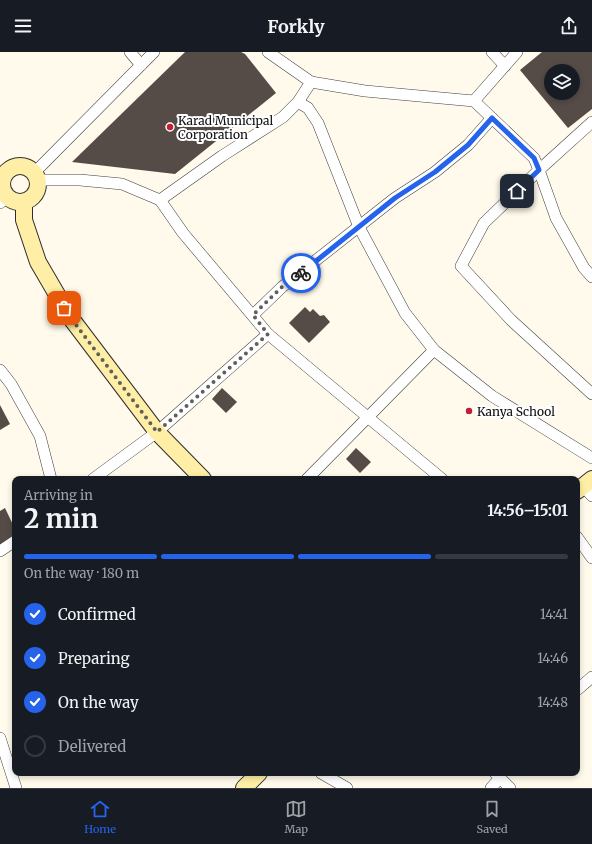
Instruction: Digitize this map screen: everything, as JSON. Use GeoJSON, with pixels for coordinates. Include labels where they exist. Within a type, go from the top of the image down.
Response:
{"type":"FeatureCollection","features":[{"type":"Feature","properties":{"kind":"street"},"geometry":{"type":"LineString","coordinates":[[130,52],[141,65]]}},
{"type":"Feature","properties":{"kind":"street"},"geometry":{"type":"LineString","coordinates":[[36,176],[154,52]]}},
{"type":"Feature","properties":{"kind":"street"},"geometry":{"type":"LineString","coordinates":[[268,52],[311,82],[365,92],[474,101],[534,158],[556,218],[584,268],[592,277]]}},
{"type":"Feature","properties":{"kind":"street"},"geometry":{"type":"LineString","coordinates":[[492,52],[505,66]]}},
{"type":"Feature","properties":{"kind":"street"},"geometry":{"type":"LineString","coordinates":[[474,101],[517,52]]}},
{"type":"Feature","properties":{"kind":"street"},"geometry":{"type":"LineString","coordinates":[[160,200],[222,156],[283,117],[298,102],[311,82]]}},
{"type":"Feature","properties":{"kind":"street"},"geometry":{"type":"LineString","coordinates":[[298,102],[308,108],[318,123],[359,227],[405,313],[434,350],[492,396],[592,458]]}},
{"type":"Feature","properties":{"kind":"street"},"geometry":{"type":"LineString","coordinates":[[253,315],[282,287],[395,198],[435,172],[468,145],[492,118]]}},
{"type":"Feature","properties":{"kind":"street"},"geometry":{"type":"LineString","coordinates":[[592,122],[484,223],[461,266],[511,320],[592,394]]}},
{"type":"Feature","properties":{"kind":"street"},"geometry":{"type":"LineString","coordinates":[[4,166],[27,166],[36,176],[38,190],[32,198],[24,202],[3,200],[2,184],[4,166]]}},
{"type":"Feature","properties":{"kind":"street"},"geometry":{"type":"LineString","coordinates":[[36,176],[122,184],[160,200],[183,233],[268,334],[438,476]]}},
{"type":"Feature","properties":{"kind":"street"},"geometry":{"type":"LineString","coordinates":[[24,202],[24,220],[38,262],[70,317],[157,432],[201,476]]}},
{"type":"Feature","properties":{"kind":"street"},"geometry":{"type":"LineString","coordinates":[[97,476],[157,432],[268,334]]}},
{"type":"Feature","properties":{"kind":"street"},"geometry":{"type":"LineString","coordinates":[[310,476],[434,350]]}},
{"type":"Feature","properties":{"kind":"street"},"geometry":{"type":"LineString","coordinates":[[0,370],[11,384],[40,436],[50,476]]}},
{"type":"Feature","properties":{"kind":"street"},"geometry":{"type":"LineString","coordinates":[[580,541],[592,558]]}},
{"type":"Feature","properties":{"kind":"street"},"geometry":{"type":"LineString","coordinates":[[0,551],[12,543]]}},
{"type":"Feature","properties":{"kind":"street"},"geometry":{"type":"LineString","coordinates":[[580,688],[590,682]]}},
{"type":"Feature","properties":{"kind":"street"},"geometry":{"type":"LineString","coordinates":[[0,738],[12,766]]}},
{"type":"Feature","properties":{"kind":"street"},"geometry":{"type":"LineString","coordinates":[[244,788],[256,776]]}},
{"type":"Feature","properties":{"kind":"street"},"geometry":{"type":"LineString","coordinates":[[326,776],[347,788]]}},
{"type":"Feature","properties":{"kind":"street"},"geometry":{"type":"LineString","coordinates":[[491,788],[497,776],[510,788]]}},
{"type":"Feature","properties":{"kind":"building","name":"Karad Municipal Corporation"},"geometry":{"type":"Polygon","coordinates":[[[185,52],[241,52],[245,54],[276,93],[175,174],[72,162],[185,52]]]}},
{"type":"Feature","properties":{"kind":"building"},"geometry":{"type":"Polygon","coordinates":[[[542,52],[592,52],[592,109],[568,128],[545,100],[580,100],[580,64],[544,64],[544,99],[520,70],[542,52]]]}},
{"type":"Feature","properties":{"kind":"building"},"geometry":{"type":"Polygon","coordinates":[[[305,307],[310,312],[313,309],[320,316],[324,315],[330,322],[309,343],[289,323],[305,307]]]}},
{"type":"Feature","properties":{"kind":"building"},"geometry":{"type":"Polygon","coordinates":[[[222,388],[237,402],[226,413],[212,399],[222,388]]]}},
{"type":"Feature","properties":{"kind":"building"},"geometry":{"type":"Polygon","coordinates":[[[0,405],[10,424],[0,430],[0,405]]]}},
{"type":"Feature","properties":{"kind":"building"},"geometry":{"type":"Polygon","coordinates":[[[356,448],[371,462],[360,473],[346,459],[356,448]]]}},
{"type":"Feature","properties":{"kind":"building"},"geometry":{"type":"Polygon","coordinates":[[[5,508],[12,523],[12,539],[0,545],[0,511],[5,508]]]}},
{"type":"Feature","properties":{"kind":"way so far"},"geometry":{"type":"LineString","coordinates":[[64,308],[157,432],[268,334],[253,315],[282,287],[301,273]]}},
{"type":"Feature","properties":{"kind":"place","name":"Karad Municipal Corporation"},"geometry":{"type":"Point","coordinates":[170,127]}},
{"type":"Feature","properties":{"kind":"place","name":"Kanya School"},"geometry":{"type":"Point","coordinates":[469,411]}},
{"type":"Feature","properties":{"kind":"route"},"geometry":{"type":"LineString","coordinates":[[301,273],[395,198],[435,172],[468,145],[492,118],[534,158],[539,170],[517,191]]}}]}
